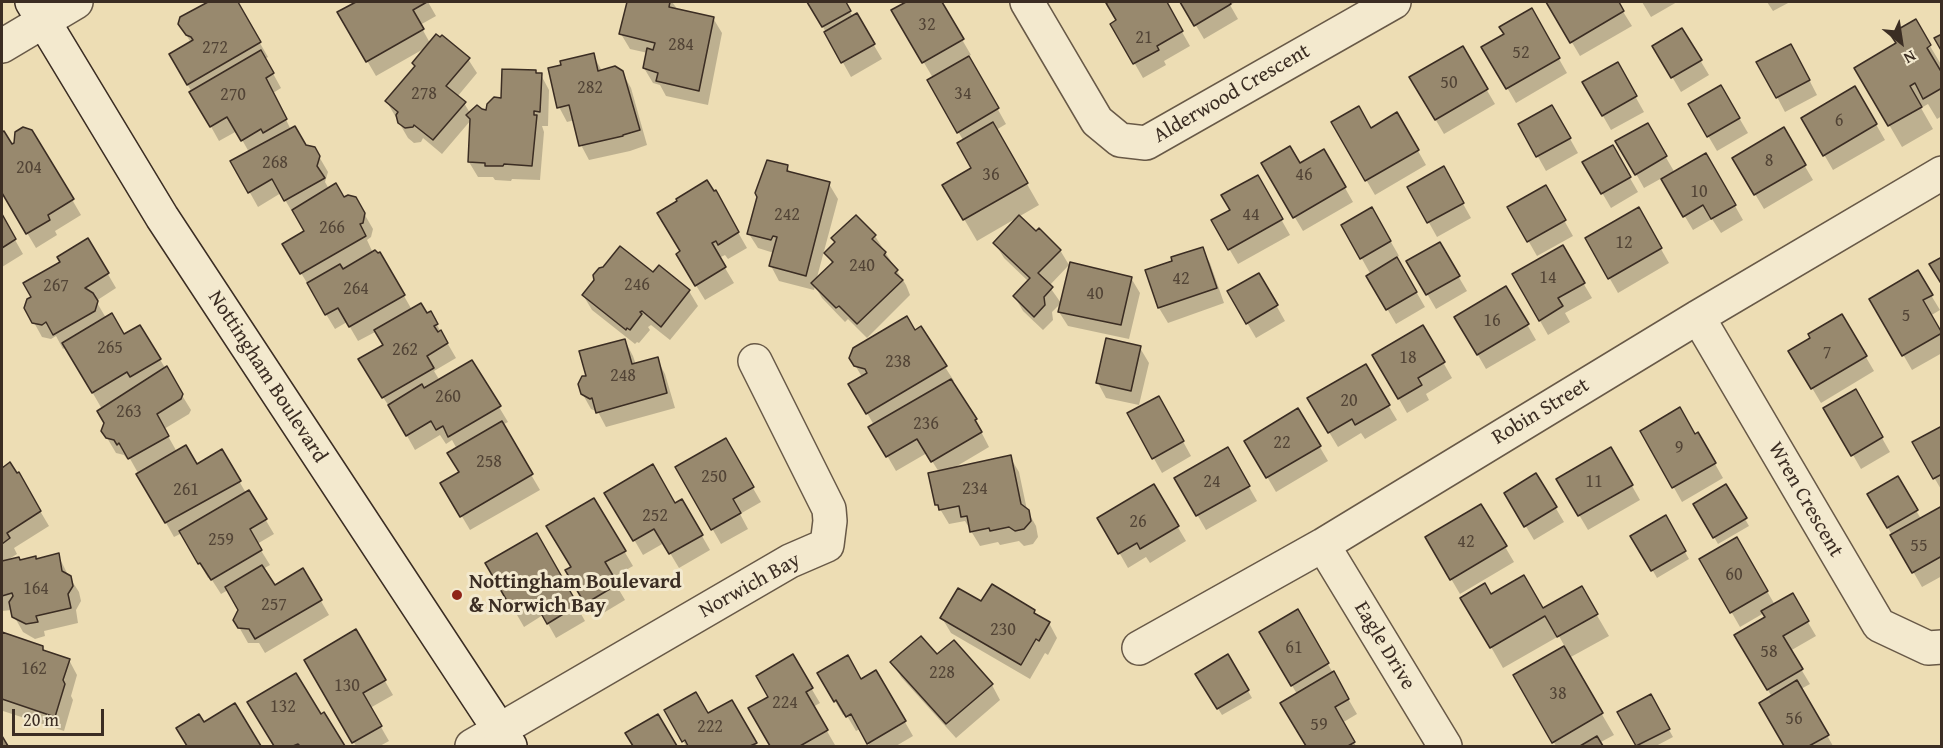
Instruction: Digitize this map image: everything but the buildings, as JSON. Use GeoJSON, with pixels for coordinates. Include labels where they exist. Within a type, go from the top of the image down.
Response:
{"type":"FeatureCollection","features":[{"type":"Feature","properties":{"kind":"street"},"geometry":{"type":"LineString","coordinates":[[2,46],[38,11],[76,2]]}},
{"type":"Feature","properties":{"kind":"street","name":"Alderwood Crescent"},"geometry":{"type":"LineString","coordinates":[[1027,2],[1097,121],[1119,140],[1146,143],[1394,2]]}},
{"type":"Feature","properties":{"kind":"street","name":"Nottingham Boulevard"},"geometry":{"type":"LineString","coordinates":[[38,11],[162,217],[505,738]]}},
{"type":"Feature","properties":{"kind":"street","name":"Robin Street"},"geometry":{"type":"LineString","coordinates":[[1139,648],[1323,545],[1698,317],[1941,173]]}},
{"type":"Feature","properties":{"kind":"street","name":"Wren Crescent"},"geometry":{"type":"LineString","coordinates":[[1698,317],[1879,625],[1928,648],[1941,647]]}},
{"type":"Feature","properties":{"kind":"street","name":"Norwich Bay"},"geometry":{"type":"LineString","coordinates":[[505,738],[790,561],[828,545],[830,521],[828,509],[755,361]]}},
{"type":"Feature","properties":{"kind":"street","name":"Eagle Drive"},"geometry":{"type":"LineString","coordinates":[[1323,545],[1445,747]]}},
{"type":"Feature","properties":{"kind":"street"},"geometry":{"type":"LineString","coordinates":[[472,747],[505,738]]}},
{"type":"Feature","properties":{"kind":"place","name":"Nottingham Boulevard & Norwich Bay"},"geometry":{"type":"Point","coordinates":[457,595]}}]}
